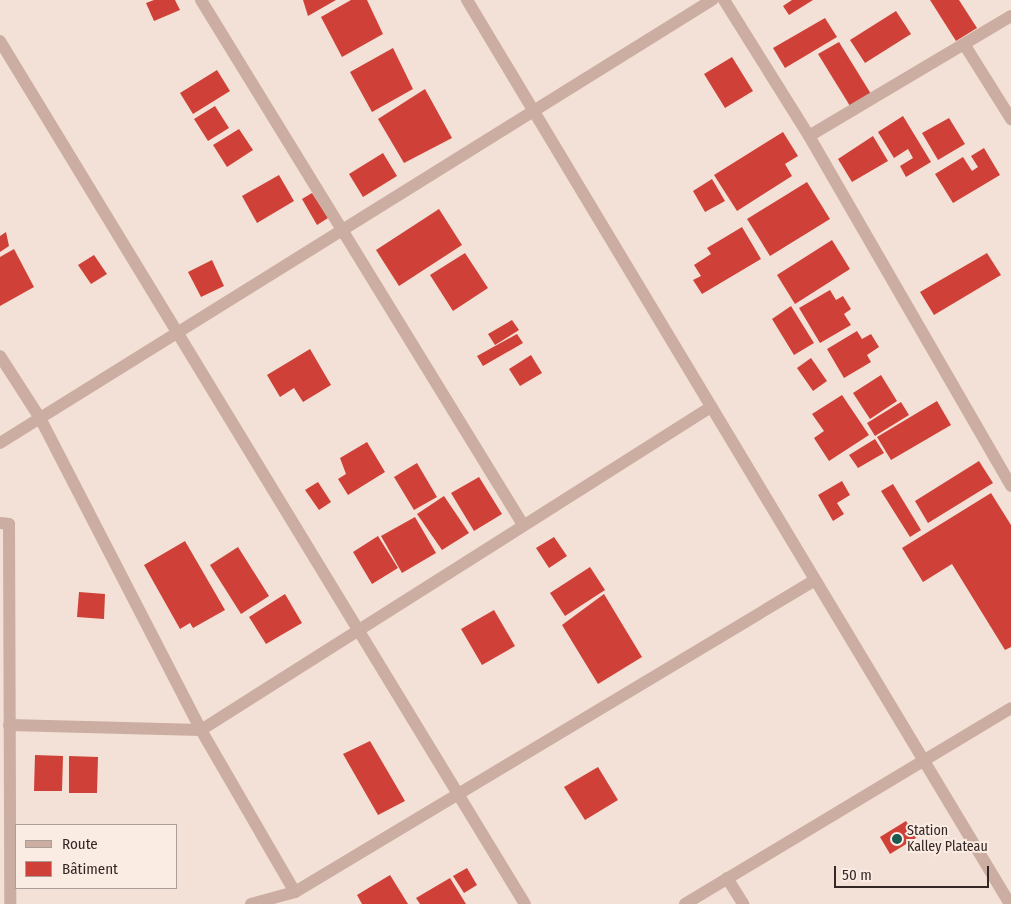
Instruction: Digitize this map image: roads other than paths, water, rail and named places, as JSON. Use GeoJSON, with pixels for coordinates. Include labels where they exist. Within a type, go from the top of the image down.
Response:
{"type":"FeatureCollection","features":[{"type":"Feature","properties":{"kind":"street"},"geometry":{"type":"LineString","coordinates":[[201,0],[522,523]]}},
{"type":"Feature","properties":{"kind":"street"},"geometry":{"type":"LineString","coordinates":[[467,0],[1010,904]]}},
{"type":"Feature","properties":{"kind":"street"},"geometry":{"type":"LineString","coordinates":[[0,443],[712,0]]}},
{"type":"Feature","properties":{"kind":"street"},"geometry":{"type":"LineString","coordinates":[[724,0],[809,136],[1011,486]]}},
{"type":"Feature","properties":{"kind":"street"},"geometry":{"type":"LineString","coordinates":[[809,136],[1011,16]]}},
{"type":"Feature","properties":{"kind":"street"},"geometry":{"type":"LineString","coordinates":[[0,41],[525,904]]}},
{"type":"Feature","properties":{"kind":"street"},"geometry":{"type":"LineString","coordinates":[[964,44],[1011,119]]}},
{"type":"Feature","properties":{"kind":"street"},"geometry":{"type":"LineString","coordinates":[[0,356],[40,418],[201,730],[295,892]]}},
{"type":"Feature","properties":{"kind":"street"},"geometry":{"type":"LineString","coordinates":[[9,726],[201,730],[522,523],[711,407]]}},
{"type":"Feature","properties":{"kind":"street"},"geometry":{"type":"LineString","coordinates":[[0,523],[9,524],[10,904]]}},
{"type":"Feature","properties":{"kind":"street"},"geometry":{"type":"LineString","coordinates":[[251,904],[295,892],[457,793],[815,580]]}},
{"type":"Feature","properties":{"kind":"street"},"geometry":{"type":"LineString","coordinates":[[685,904],[1011,708]]}},
{"type":"Feature","properties":{"kind":"street"},"geometry":{"type":"LineString","coordinates":[[727,878],[743,904]]}},
{"type":"Feature","properties":{"kind":"place","name":"Station Kalley Plateau"},"geometry":{"type":"Point","coordinates":[897,839]}}]}
